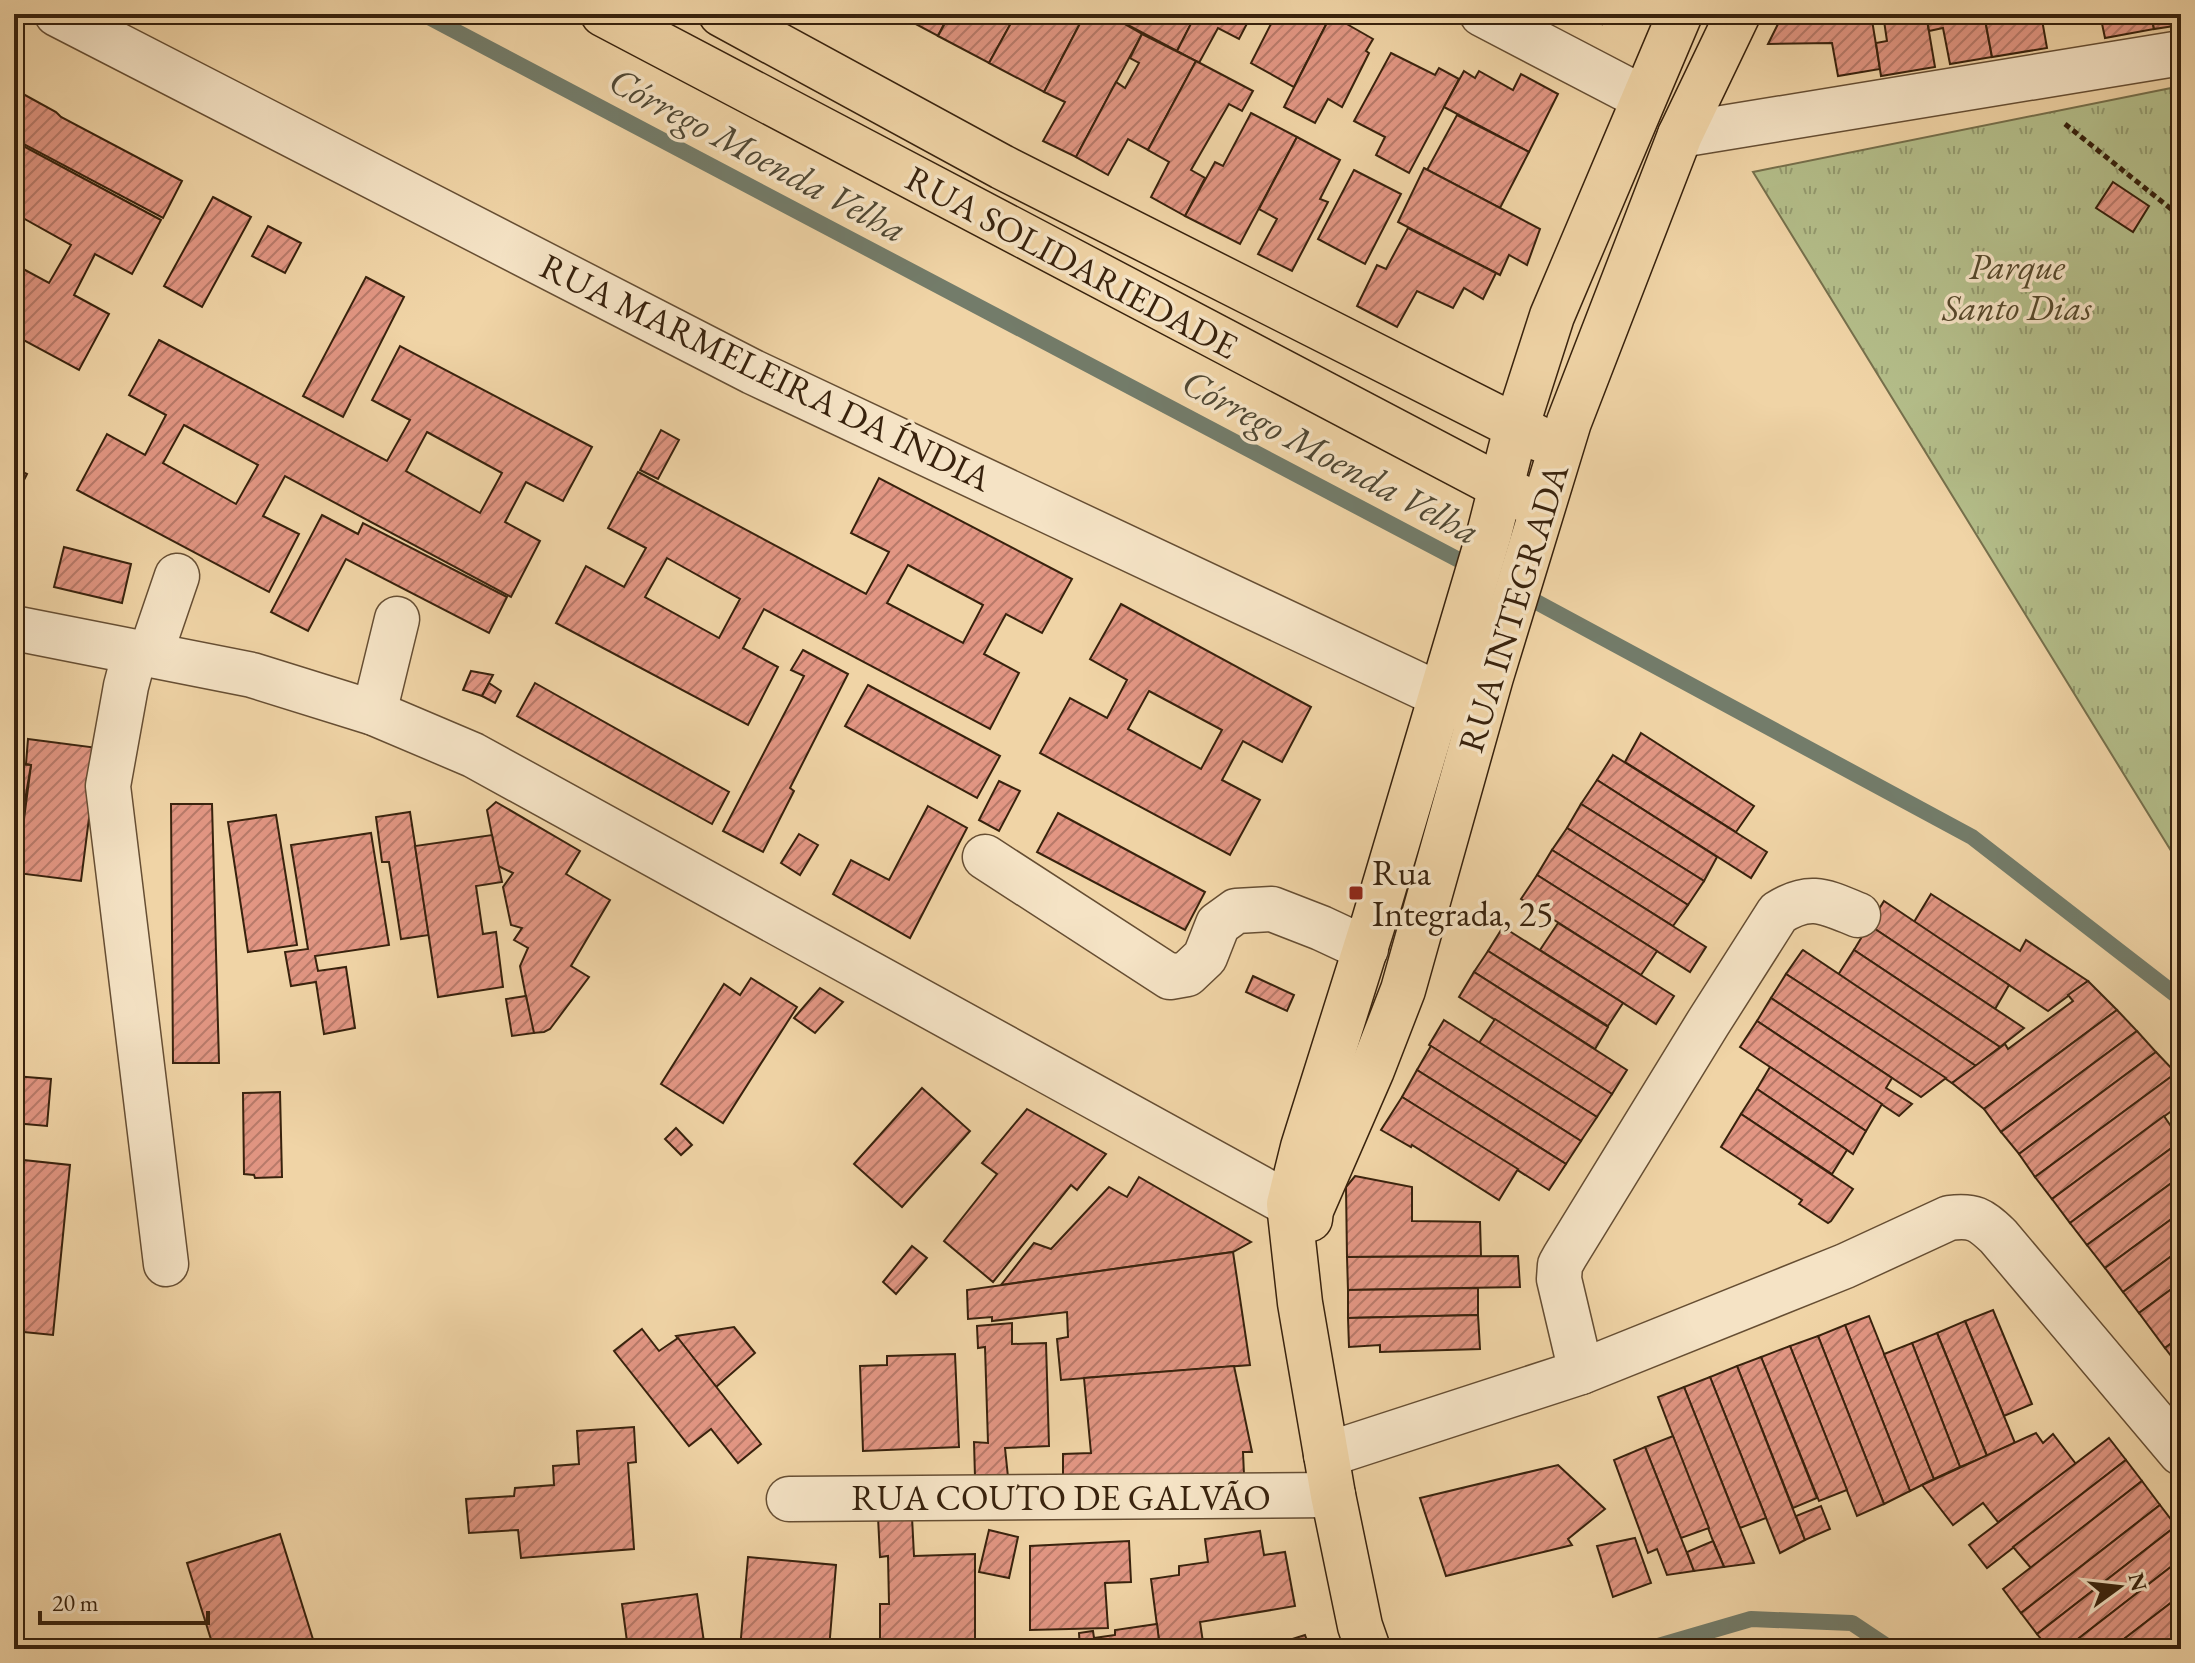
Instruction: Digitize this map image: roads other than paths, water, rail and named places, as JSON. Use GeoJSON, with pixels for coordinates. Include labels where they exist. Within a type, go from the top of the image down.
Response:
{"type":"FeatureCollection","features":[{"type":"Feature","properties":{"kind":"main road","name":"RUA SOLIDARIEDADE"},"geometry":{"type":"LineString","coordinates":[[603,14],[1542,508]]}},
{"type":"Feature","properties":{"kind":"main road","name":"RUA SOLIDARIEDADE"},"geometry":{"type":"LineString","coordinates":[[721,14],[1002,167],[1561,448]]}},
{"type":"Feature","properties":{"kind":"main road","name":"RUA INTEGRADA"},"geometry":{"type":"LineString","coordinates":[[1300,1207],[1303,1147],[1366,949],[1489,534],[1516,428],[1552,316],[1680,14]]}},
{"type":"Feature","properties":{"kind":"main road","name":"RUA INTEGRADA"},"geometry":{"type":"LineString","coordinates":[[1300,1207],[1372,1070],[1403,990],[1486,697],[1574,407],[1680,135],[1738,14]]}},
{"type":"Feature","properties":{"kind":"main road"},"geometry":{"type":"LineString","coordinates":[[1300,1207],[1300,1303],[1330,1475],[1364,1638]]}},
{"type":"Feature","properties":{"kind":"street","name":"RUA MARMELEIRA DA ÍNDIA"},"geometry":{"type":"LineString","coordinates":[[57,14],[753,372],[1486,697]]}},
{"type":"Feature","properties":{"kind":"street"},"geometry":{"type":"LineString","coordinates":[[1482,14],[1643,98]]}},
{"type":"Feature","properties":{"kind":"street"},"geometry":{"type":"LineString","coordinates":[[1680,135],[2181,53]]}},
{"type":"Feature","properties":{"kind":"street"},"geometry":{"type":"LineString","coordinates":[[166,1264],[108,786],[126,686],[177,576]]}},
{"type":"Feature","properties":{"kind":"street"},"geometry":{"type":"LineString","coordinates":[[374,713],[397,619]]}},
{"type":"Feature","properties":{"kind":"street"},"geometry":{"type":"LineString","coordinates":[[14,628],[252,675],[374,713],[473,755],[1300,1207]]}},
{"type":"Feature","properties":{"kind":"street"},"geometry":{"type":"LineString","coordinates":[[985,857],[1170,977],[1187,974],[1205,957],[1218,924],[1236,911],[1272,909],[1366,949]]}},
{"type":"Feature","properties":{"kind":"street"},"geometry":{"type":"LineString","coordinates":[[1581,1372],[1559,1279],[1560,1265],[1573,1243],[1778,913],[1790,905],[1821,900],[1858,915]]}},
{"type":"Feature","properties":{"kind":"street","name":"RUA COUTO DE GALVÃO"},"geometry":{"type":"LineString","coordinates":[[789,1499],[1330,1475],[1845,1266],[1949,1218],[1972,1217],[1982,1220],[1998,1236],[2181,1453]]}},
{"type":"Feature","properties":{"kind":"waterway","name":"Córrego Moenda Velha"},"geometry":{"type":"LineString","coordinates":[[423,14],[1476,569]]}},
{"type":"Feature","properties":{"kind":"waterway","name":"Córrego Moenda Velha"},"geometry":{"type":"LineString","coordinates":[[1518,592],[1972,837],[2181,999]]}},
{"type":"Feature","properties":{"kind":"waterway"},"geometry":{"type":"LineString","coordinates":[[1648,1649],[1751,1619],[1852,1623],[1891,1649]]}},
{"type":"Feature","properties":{"kind":"place","name":"Rua Integrada, 25"},"geometry":{"type":"Point","coordinates":[1356,893]}},
{"type":"Feature","properties":{"kind":"park label","name":"Parque Santo Dias"},"geometry":{"type":"Point","coordinates":[2017,286]}}]}
